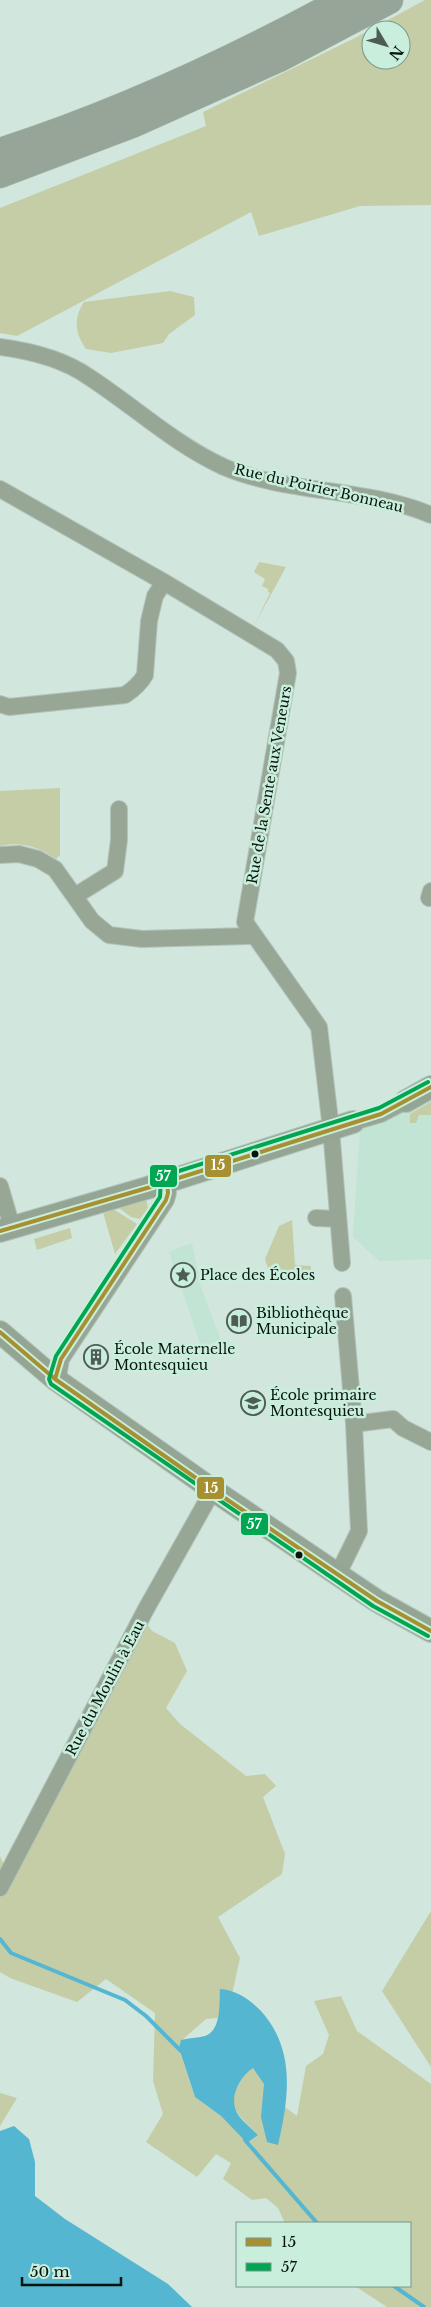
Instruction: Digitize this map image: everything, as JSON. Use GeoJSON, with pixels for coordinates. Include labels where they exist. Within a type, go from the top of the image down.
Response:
{"type":"FeatureCollection","features":[{"type":"Feature","properties":{"kind":"highway"},"geometry":{"type":"LineString","coordinates":[[0,152],[88,119],[179,81],[259,44],[344,0]]}},
{"type":"Feature","properties":{"kind":"highway"},"geometry":{"type":"LineString","coordinates":[[0,174],[132,124],[279,58],[389,0]]}},
{"type":"Feature","properties":{"kind":"street","name":"Rue du Poirier Bonneau"},"geometry":{"type":"LineString","coordinates":[[0,347],[26,350],[64,363],[88,376],[172,439],[226,468],[251,476],[404,506],[431,515]]}},
{"type":"Feature","properties":{"kind":"street","name":"Rue de la Sente aux Veneurs"},"geometry":{"type":"LineString","coordinates":[[0,489],[164,582],[277,650],[286,661],[288,673],[245,922],[319,1026],[331,1130],[342,1263]]}},
{"type":"Feature","properties":{"kind":"street"},"geometry":{"type":"LineString","coordinates":[[0,704],[9,708],[125,695],[141,683],[145,675],[149,621],[155,596],[164,582]]}},
{"type":"Feature","properties":{"kind":"street"},"geometry":{"type":"LineString","coordinates":[[76,896],[115,871],[119,840],[119,810]]}},
{"type":"Feature","properties":{"kind":"street"},"geometry":{"type":"LineString","coordinates":[[0,855],[19,854],[38,860],[55,869],[92,921],[109,936],[142,939],[245,936],[252,934]]}},
{"type":"Feature","properties":{"kind":"street"},"geometry":{"type":"LineString","coordinates":[[0,1186],[6,1229],[381,1114],[431,1087]]}},
{"type":"Feature","properties":{"kind":"street"},"geometry":{"type":"LineString","coordinates":[[54,1379],[59,1372],[61,1359],[166,1200],[168,1193],[167,1181]]}},
{"type":"Feature","properties":{"kind":"street"},"geometry":{"type":"LineString","coordinates":[[316,1218],[338,1219]]}},
{"type":"Feature","properties":{"kind":"street"},"geometry":{"type":"LineString","coordinates":[[338,1574],[359,1531],[354,1424],[343,1296]]}},
{"type":"Feature","properties":{"kind":"street"},"geometry":{"type":"LineString","coordinates":[[0,1332],[54,1379],[213,1490],[377,1600],[431,1631]]}},
{"type":"Feature","properties":{"kind":"street"},"geometry":{"type":"LineString","coordinates":[[354,1424],[393,1419],[403,1428],[431,1442]]}},
{"type":"Feature","properties":{"kind":"street","name":"Rue du Moulin à Eau"},"geometry":{"type":"LineString","coordinates":[[0,1888],[146,1609],[213,1490]]}},
{"type":"Feature","properties":{"kind":"shaded area"},"geometry":{"type":"Polygon","coordinates":[[[425,0],[431,0],[431,205],[360,206],[259,236],[251,212],[17,336],[0,333],[0,208],[206,126],[203,112],[361,35],[361,70],[411,70],[411,20],[388,20],[425,0]]]}},
{"type":"Feature","properties":{"kind":"shaded area"},"geometry":{"type":"Polygon","coordinates":[[[170,291],[194,297],[195,315],[169,334],[163,343],[111,353],[86,349],[77,326],[78,314],[84,302],[170,291]]]}},
{"type":"Feature","properties":{"kind":"shaded area"},"geometry":{"type":"Polygon","coordinates":[[[259,562],[286,567],[255,624],[270,593],[268,589],[262,586],[265,579],[254,572],[259,562]]]}},
{"type":"Feature","properties":{"kind":"shaded area"},"geometry":{"type":"Polygon","coordinates":[[[60,788],[60,855],[56,859],[43,851],[29,846],[15,844],[0,846],[0,791],[60,788]]]}},
{"type":"Feature","properties":{"kind":"shaded area"},"geometry":{"type":"Polygon","coordinates":[[[431,1090],[431,1259],[379,1261],[353,1237],[360,1128],[431,1090]]]}},
{"type":"Feature","properties":{"kind":"shaded area"},"geometry":{"type":"Polygon","coordinates":[[[431,1102],[431,1115],[419,1115],[416,1123],[410,1123],[410,1114],[431,1102]]]}},
{"type":"Feature","properties":{"kind":"shaded area"},"geometry":{"type":"Polygon","coordinates":[[[146,1198],[148,1208],[140,1219],[131,1217],[119,1208],[146,1198]]]}},
{"type":"Feature","properties":{"kind":"shaded area"},"geometry":{"type":"Polygon","coordinates":[[[113,1209],[137,1224],[115,1254],[103,1212],[113,1209]]]}},
{"type":"Feature","properties":{"kind":"shaded area"},"geometry":{"type":"Polygon","coordinates":[[[292,1220],[295,1265],[311,1266],[311,1270],[270,1275],[265,1259],[279,1226],[292,1220]]]}},
{"type":"Feature","properties":{"kind":"shaded area"},"geometry":{"type":"Polygon","coordinates":[[[70,1228],[72,1238],[37,1250],[34,1239],[70,1228]]]}},
{"type":"Feature","properties":{"kind":"shaded area"},"geometry":{"type":"Polygon","coordinates":[[[192,1243],[201,1287],[221,1341],[201,1346],[169,1252],[192,1243]]]}},
{"type":"Feature","properties":{"kind":"shaded area"},"geometry":{"type":"Polygon","coordinates":[[[145,1621],[152,1631],[175,1643],[187,1671],[166,1708],[180,1724],[246,1776],[265,1774],[276,1786],[263,1797],[285,1854],[282,1874],[218,1917],[240,1958],[227,2017],[206,2019],[181,2041],[179,2049],[195,2097],[221,2116],[247,2143],[258,2135],[236,2110],[233,2104],[232,2089],[236,2064],[257,2066],[270,2096],[297,2116],[306,2066],[323,2054],[329,2035],[314,2001],[341,1996],[357,2031],[431,2084],[431,2307],[387,2307],[357,2287],[411,2287],[411,2222],[285,2222],[278,2208],[266,2198],[252,2200],[223,2179],[231,2163],[216,2154],[197,2177],[146,2142],[163,2114],[153,2081],[155,2013],[106,1979],[77,2002],[10,1978],[0,1972],[0,1856],[4,1865],[92,1701],[98,1683],[110,1671],[145,1621]]]}},
{"type":"Feature","properties":{"kind":"shaded area"},"geometry":{"type":"Polygon","coordinates":[[[431,1911],[431,2067],[382,1991],[431,1911]]]}},
{"type":"Feature","properties":{"kind":"shaded area"},"geometry":{"type":"Polygon","coordinates":[[[0,2093],[17,2098],[0,2126],[0,2093]]]}},
{"type":"Feature","properties":{"kind":"water"},"geometry":{"type":"Polygon","coordinates":[[[220,1989],[237,1993],[256,2006],[272,2025],[280,2041],[287,2074],[287,2091],[278,2145],[267,2142],[261,2117],[264,2084],[253,2068],[243,2077],[234,2096],[234,2103],[239,2116],[258,2135],[247,2143],[221,2116],[195,2097],[179,2048],[181,2040],[205,2036],[214,2028],[218,2016],[220,1989]]]}},
{"type":"Feature","properties":{"kind":"water"},"geometry":{"type":"Polygon","coordinates":[[[14,2126],[29,2139],[35,2162],[35,2196],[65,2219],[168,2284],[192,2307],[0,2307],[0,2131],[14,2126]]]}},
{"type":"Feature","properties":{"kind":"waterway"},"geometry":{"type":"LineString","coordinates":[[0,1939],[11,1953],[125,2000],[146,2016],[181,2051]]}},
{"type":"Feature","properties":{"kind":"waterway"},"geometry":{"type":"LineString","coordinates":[[245,2140],[316,2222]]}},
{"type":"Feature","properties":{"kind":"waterway"},"geometry":{"type":"LineString","coordinates":[[395,2287],[424,2307]]}},
{"type":"Feature","properties":{"kind":"transit line","name":"57"},"geometry":{"type":"LineString","coordinates":[[428,1082],[379,1108],[163,1176],[160,1197],[56,1356],[49,1379],[51,1384],[373,1606],[428,1636]]}},
{"type":"Feature","properties":{"kind":"transit line","name":"15"},"geometry":{"type":"LineString","coordinates":[[0,1231],[147,1188],[381,1114],[431,1087]]}},
{"type":"Feature","properties":{"kind":"transit line","name":"15"},"geometry":{"type":"LineString","coordinates":[[55,1379],[61,1359],[166,1200],[168,1193],[167,1181]]}},
{"type":"Feature","properties":{"kind":"transit line","name":"15"},"geometry":{"type":"LineString","coordinates":[[0,1332],[55,1379],[213,1490],[377,1601],[431,1631]]}},
{"type":"Feature","properties":{"kind":"place","name":"Place des Écoles"},"geometry":{"type":"Point","coordinates":[183,1275]}},
{"type":"Feature","properties":{"kind":"place","name":"Bibliothèque Municipale"},"geometry":{"type":"Point","coordinates":[239,1321]}},
{"type":"Feature","properties":{"kind":"place","name":"École Maternelle Montesquieu"},"geometry":{"type":"Point","coordinates":[96,1357]}},
{"type":"Feature","properties":{"kind":"place","name":"École primaire Montesquieu"},"geometry":{"type":"Point","coordinates":[253,1403]}}]}
